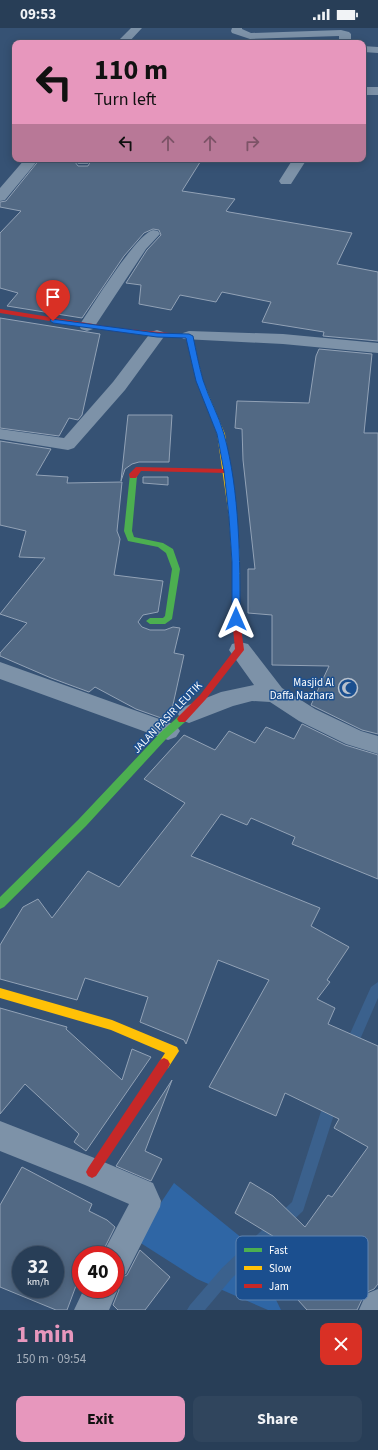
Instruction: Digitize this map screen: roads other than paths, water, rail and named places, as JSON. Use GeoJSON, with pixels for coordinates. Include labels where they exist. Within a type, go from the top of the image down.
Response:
{"type":"FeatureCollection","features":[{"type":"Feature","properties":{"kind":"street"},"geometry":{"type":"LineString","coordinates":[[125,40],[137,28]]}},
{"type":"Feature","properties":{"kind":"street"},"geometry":{"type":"LineString","coordinates":[[237,28],[236,31],[250,36],[341,33],[345,34],[344,40]]}},
{"type":"Feature","properties":{"kind":"street"},"geometry":{"type":"LineString","coordinates":[[366,49],[378,50]]}},
{"type":"Feature","properties":{"kind":"street"},"geometry":{"type":"LineString","coordinates":[[366,91],[378,91]]}},
{"type":"Feature","properties":{"kind":"street"},"geometry":{"type":"LineString","coordinates":[[0,197],[29,162]]}},
{"type":"Feature","properties":{"kind":"street"},"geometry":{"type":"LineString","coordinates":[[286,181],[298,162]]}},
{"type":"Feature","properties":{"kind":"street"},"geometry":{"type":"LineString","coordinates":[[87,326],[141,246],[153,234]]}},
{"type":"Feature","properties":{"kind":"street"},"geometry":{"type":"LineString","coordinates":[[0,311],[87,326],[157,335],[304,341],[378,348]]}},
{"type":"Feature","properties":{"kind":"street"},"geometry":{"type":"LineString","coordinates":[[0,434],[68,444],[119,386],[157,335]]}},
{"type":"Feature","properties":{"kind":"street"},"geometry":{"type":"LineString","coordinates":[[189,336],[200,381],[220,434],[227,471],[235,539],[236,619],[240,650],[274,694],[307,715],[354,738],[378,745]]}},
{"type":"Feature","properties":{"kind":"street"},"geometry":{"type":"LineString","coordinates":[[150,621],[165,621],[169,617],[176,569],[170,551],[160,545],[131,539],[128,531],[133,474],[139,470],[146,469],[227,471]]}},
{"type":"Feature","properties":{"kind":"street","name":"JALAN PASIR LEUTIK"},"geometry":{"type":"LineString","coordinates":[[0,904],[122,782],[168,731],[189,714],[207,694],[240,650]]}},
{"type":"Feature","properties":{"kind":"street"},"geometry":{"type":"LineString","coordinates":[[0,670],[168,731]]}},
{"type":"Feature","properties":{"kind":"street"},"geometry":{"type":"LineString","coordinates":[[189,714],[229,698],[252,693],[274,694]]}},
{"type":"Feature","properties":{"kind":"street"},"geometry":{"type":"LineString","coordinates":[[0,993],[112,1025],[173,1050],[92,1172]]}},
{"type":"Feature","properties":{"kind":"street"},"geometry":{"type":"LineString","coordinates":[[0,1136],[92,1172],[142,1194],[145,1201],[144,1207],[124,1246]]}},
{"type":"Feature","properties":{"kind":"street"},"geometry":{"type":"LineString","coordinates":[[91,1310],[97,1298]]}},
{"type":"Feature","properties":{"kind":"street"},"geometry":{"type":"LineString","coordinates":[[376,1310],[378,1306]]}},
{"type":"Feature","properties":{"kind":"waterway"},"geometry":{"type":"LineString","coordinates":[[350,1047],[375,991],[378,988]]}},
{"type":"Feature","properties":{"kind":"waterway"},"geometry":{"type":"LineString","coordinates":[[266,1236],[298,1206],[331,1102]]}},
{"type":"Feature","properties":{"kind":"waterway"},"geometry":{"type":"LineString","coordinates":[[195,1310],[236,1265]]}},
{"type":"Feature","properties":{"kind":"place","name":"Masjid Al Daffa Nazhara"},"geometry":{"type":"Point","coordinates":[348,688]}}]}
